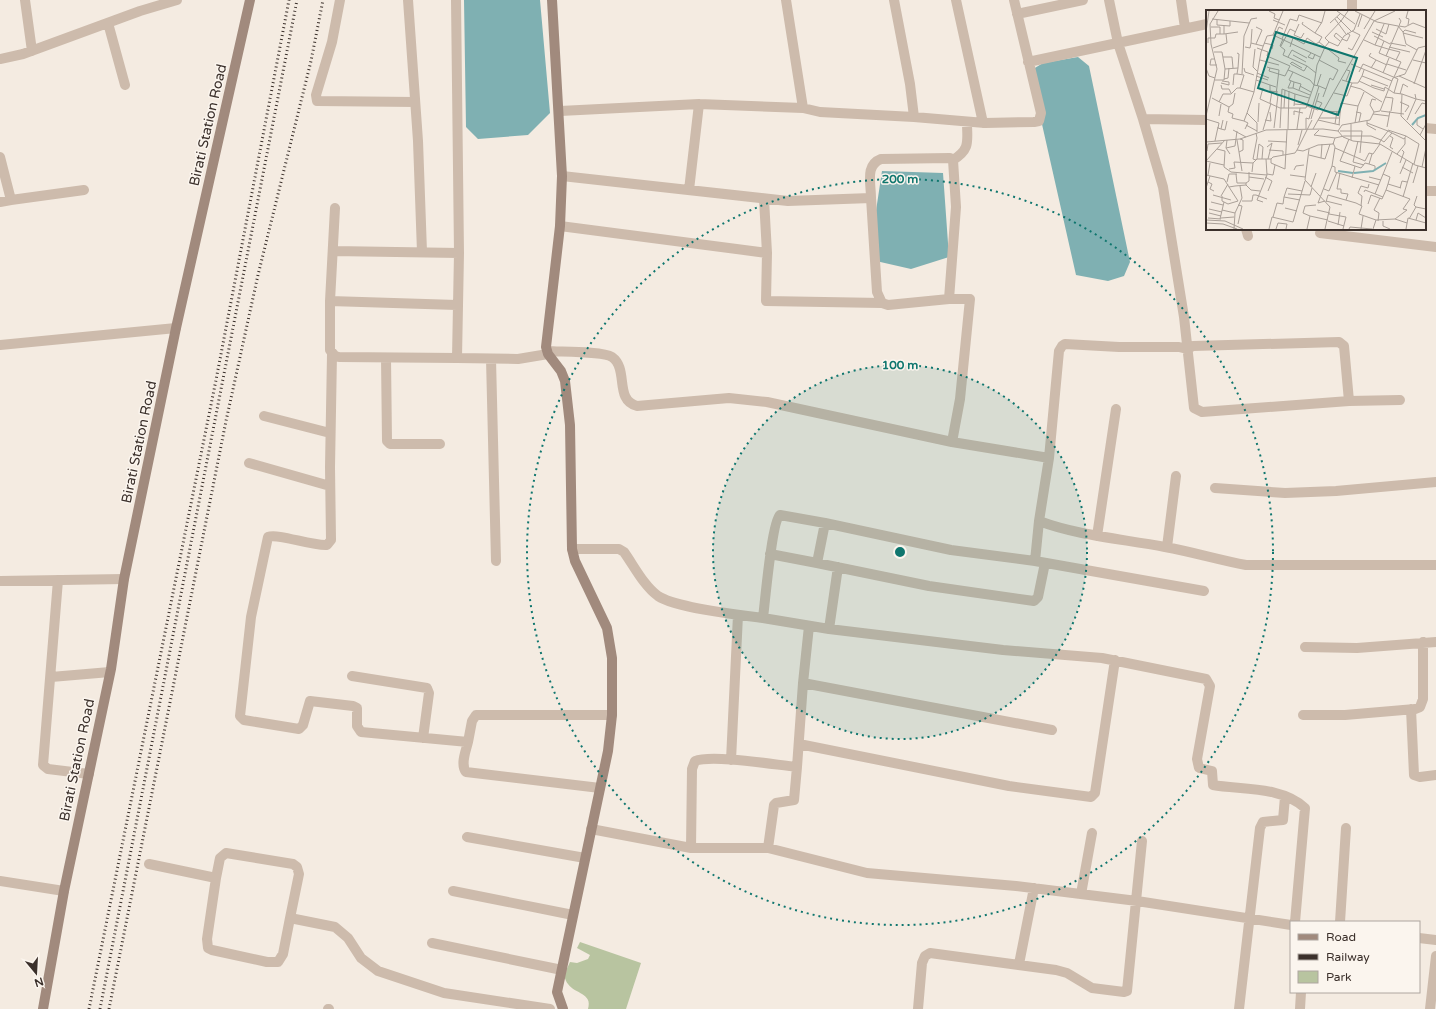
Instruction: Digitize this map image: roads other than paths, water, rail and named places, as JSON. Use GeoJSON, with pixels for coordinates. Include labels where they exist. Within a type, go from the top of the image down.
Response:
{"type":"FeatureCollection","features":[{"type":"Feature","properties":{"kind":"street"},"geometry":{"type":"LineString","coordinates":[[25,0],[32,51]]}},
{"type":"Feature","properties":{"kind":"street"},"geometry":{"type":"LineString","coordinates":[[0,59],[32,51],[160,2],[176,0]]}},
{"type":"Feature","properties":{"kind":"street","name":"Birati Station Road"},"geometry":{"type":"LineString","coordinates":[[43,1009],[64,891],[110,672],[124,579],[176,328],[250,0]]}},
{"type":"Feature","properties":{"kind":"street"},"geometry":{"type":"LineString","coordinates":[[340,0],[332,42],[316,95],[317,101],[415,102]]}},
{"type":"Feature","properties":{"kind":"street"},"geometry":{"type":"LineString","coordinates":[[408,0],[415,102],[422,252]]}},
{"type":"Feature","properties":{"kind":"street"},"geometry":{"type":"LineString","coordinates":[[456,0],[459,252],[457,358]]}},
{"type":"Feature","properties":{"kind":"street"},"geometry":{"type":"LineString","coordinates":[[552,0],[554,57],[560,111],[562,176],[560,226],[546,347],[548,353],[561,371],[565,381],[570,425],[572,550],[574,561],[607,628],[612,658],[612,715],[608,751],[557,992],[563,1009]]}},
{"type":"Feature","properties":{"kind":"street"},"geometry":{"type":"LineString","coordinates":[[786,0],[803,108]]}},
{"type":"Feature","properties":{"kind":"street"},"geometry":{"type":"LineString","coordinates":[[894,0],[910,84],[914,117]]}},
{"type":"Feature","properties":{"kind":"street"},"geometry":{"type":"LineString","coordinates":[[956,0],[984,123]]}},
{"type":"Feature","properties":{"kind":"street"},"geometry":{"type":"LineString","coordinates":[[560,111],[699,104],[803,108],[820,112],[914,117],[984,123],[1039,121],[1041,113],[1014,0]]}},
{"type":"Feature","properties":{"kind":"street"},"geometry":{"type":"LineString","coordinates":[[1017,14],[1071,1],[1083,0]]}},
{"type":"Feature","properties":{"kind":"street"},"geometry":{"type":"LineString","coordinates":[[1109,0],[1118,43],[1144,119],[1163,187],[1184,317],[1194,408],[1198,411],[1350,401],[1400,400]]}},
{"type":"Feature","properties":{"kind":"street"},"geometry":{"type":"LineString","coordinates":[[1181,0],[1185,28]]}},
{"type":"Feature","properties":{"kind":"street"},"geometry":{"type":"LineString","coordinates":[[108,23],[125,85]]}},
{"type":"Feature","properties":{"kind":"street"},"geometry":{"type":"LineString","coordinates":[[1028,62],[1206,24]]}},
{"type":"Feature","properties":{"kind":"street"},"geometry":{"type":"LineString","coordinates":[[689,190],[699,104]]}},
{"type":"Feature","properties":{"kind":"street"},"geometry":{"type":"LineString","coordinates":[[1144,119],[1206,120]]}},
{"type":"Feature","properties":{"kind":"street"},"geometry":{"type":"LineString","coordinates":[[953,160],[966,149],[967,122]]}},
{"type":"Feature","properties":{"kind":"street"},"geometry":{"type":"LineString","coordinates":[[1426,128],[1436,129]]}},
{"type":"Feature","properties":{"kind":"street"},"geometry":{"type":"LineString","coordinates":[[0,157],[11,200]]}},
{"type":"Feature","properties":{"kind":"street"},"geometry":{"type":"LineString","coordinates":[[882,303],[877,292],[871,198],[870,170],[872,164],[881,159],[945,157],[953,160]]}},
{"type":"Feature","properties":{"kind":"street"},"geometry":{"type":"LineString","coordinates":[[949,299],[956,207],[953,160]]}},
{"type":"Feature","properties":{"kind":"street"},"geometry":{"type":"LineString","coordinates":[[562,176],[788,201],[871,198]]}},
{"type":"Feature","properties":{"kind":"street"},"geometry":{"type":"LineString","coordinates":[[0,202],[84,190]]}},
{"type":"Feature","properties":{"kind":"street"},"geometry":{"type":"LineString","coordinates":[[764,198],[767,253],[766,301],[882,303],[888,305],[967,298],[970,302],[960,399],[952,442]]}},
{"type":"Feature","properties":{"kind":"street"},"geometry":{"type":"LineString","coordinates":[[335,208],[330,301],[330,350],[332,354],[330,543],[327,545],[312,545],[276,536],[268,537],[266,540],[252,617],[240,716],[244,720],[299,729],[303,725],[309,702],[312,700],[357,708],[357,726],[361,732],[468,742]]}},
{"type":"Feature","properties":{"kind":"street"},"geometry":{"type":"LineString","coordinates":[[560,226],[767,253]]}},
{"type":"Feature","properties":{"kind":"street"},"geometry":{"type":"LineString","coordinates":[[1320,233],[1436,246]]}},
{"type":"Feature","properties":{"kind":"street"},"geometry":{"type":"LineString","coordinates":[[333,251],[459,252]]}},
{"type":"Feature","properties":{"kind":"street"},"geometry":{"type":"LineString","coordinates":[[330,301],[457,305]]}},
{"type":"Feature","properties":{"kind":"street"},"geometry":{"type":"LineString","coordinates":[[0,345],[176,328]]}},
{"type":"Feature","properties":{"kind":"street"},"geometry":{"type":"LineString","coordinates":[[770,554],[928,586],[1028,602],[1034,601],[1038,597],[1040,562],[1039,521],[1049,458],[1059,351],[1062,346],[1179,347],[1187,349],[1193,346],[1316,342],[1342,343],[1344,346],[1350,401]]}},
{"type":"Feature","properties":{"kind":"street"},"geometry":{"type":"LineString","coordinates":[[332,354],[339,357],[518,359],[548,353],[602,354],[610,356],[618,367],[625,398],[630,404],[637,406],[729,398],[767,402],[952,442],[1049,458]]}},
{"type":"Feature","properties":{"kind":"street"},"geometry":{"type":"LineString","coordinates":[[386,358],[387,441],[390,444],[440,444]]}},
{"type":"Feature","properties":{"kind":"street"},"geometry":{"type":"LineString","coordinates":[[491,359],[496,561]]}},
{"type":"Feature","properties":{"kind":"street"},"geometry":{"type":"LineString","coordinates":[[1097,536],[1116,409]]}},
{"type":"Feature","properties":{"kind":"street"},"geometry":{"type":"LineString","coordinates":[[264,416],[330,433]]}},
{"type":"Feature","properties":{"kind":"street"},"geometry":{"type":"LineString","coordinates":[[249,462],[330,486]]}},
{"type":"Feature","properties":{"kind":"street"},"geometry":{"type":"LineString","coordinates":[[1167,547],[1176,476]]}},
{"type":"Feature","properties":{"kind":"street"},"geometry":{"type":"LineString","coordinates":[[1215,488],[1285,493],[1336,491],[1436,482]]}},
{"type":"Feature","properties":{"kind":"street"},"geometry":{"type":"LineString","coordinates":[[763,618],[770,554],[776,520],[780,515],[951,550],[1040,562],[1204,591]]}},
{"type":"Feature","properties":{"kind":"street"},"geometry":{"type":"LineString","coordinates":[[1039,521],[1097,536],[1167,547],[1220,561],[1246,565],[1436,564]]}},
{"type":"Feature","properties":{"kind":"street"},"geometry":{"type":"LineString","coordinates":[[817,563],[825,523]]}},
{"type":"Feature","properties":{"kind":"street"},"geometry":{"type":"LineString","coordinates":[[572,550],[619,549],[624,552],[658,595],[670,602],[738,615],[829,629],[1003,650],[1115,660],[1209,681],[1210,686],[1197,759],[1199,768],[1212,771],[1212,785],[1270,792],[1285,797],[1302,806],[1306,811],[1295,921]]}},
{"type":"Feature","properties":{"kind":"street"},"geometry":{"type":"LineString","coordinates":[[829,629],[838,567]]}},
{"type":"Feature","properties":{"kind":"street"},"geometry":{"type":"LineString","coordinates":[[0,580],[124,579]]}},
{"type":"Feature","properties":{"kind":"street"},"geometry":{"type":"LineString","coordinates":[[58,580],[43,765],[48,769],[89,774]]}},
{"type":"Feature","properties":{"kind":"street"},"geometry":{"type":"LineString","coordinates":[[731,760],[738,615]]}},
{"type":"Feature","properties":{"kind":"street"},"geometry":{"type":"LineString","coordinates":[[768,848],[774,805],[776,803],[794,800],[809,626]]}},
{"type":"Feature","properties":{"kind":"street"},"geometry":{"type":"LineString","coordinates":[[1303,715],[1345,715],[1420,707],[1423,699],[1423,642]]}},
{"type":"Feature","properties":{"kind":"street"},"geometry":{"type":"LineString","coordinates":[[1305,647],[1357,648],[1436,642]]}},
{"type":"Feature","properties":{"kind":"street"},"geometry":{"type":"LineString","coordinates":[[799,744],[1009,786],[1091,797],[1095,793],[1115,660]]}},
{"type":"Feature","properties":{"kind":"street"},"geometry":{"type":"LineString","coordinates":[[51,677],[110,672]]}},
{"type":"Feature","properties":{"kind":"street"},"geometry":{"type":"LineString","coordinates":[[352,676],[427,688],[429,693],[423,738]]}},
{"type":"Feature","properties":{"kind":"street"},"geometry":{"type":"LineString","coordinates":[[803,683],[1052,730]]}},
{"type":"Feature","properties":{"kind":"street"},"geometry":{"type":"LineString","coordinates":[[1410,709],[1414,775],[1420,777],[1436,775]]}},
{"type":"Feature","properties":{"kind":"street"},"geometry":{"type":"LineString","coordinates":[[600,788],[466,772],[463,768],[463,764],[472,721],[476,715],[612,715]]}},
{"type":"Feature","properties":{"kind":"street"},"geometry":{"type":"LineString","coordinates":[[691,848],[693,764],[700,759],[731,760],[797,767]]}},
{"type":"Feature","properties":{"kind":"street"},"geometry":{"type":"LineString","coordinates":[[1239,1009],[1260,828],[1263,822],[1282,820],[1285,797]]}},
{"type":"Feature","properties":{"kind":"street"},"geometry":{"type":"LineString","coordinates":[[1340,921],[1346,828]]}},
{"type":"Feature","properties":{"kind":"street"},"geometry":{"type":"LineString","coordinates":[[591,829],[691,848],[768,848],[867,873],[1034,888],[1137,901],[1290,925]]}},
{"type":"Feature","properties":{"kind":"street"},"geometry":{"type":"LineString","coordinates":[[1081,894],[1092,833]]}},
{"type":"Feature","properties":{"kind":"street"},"geometry":{"type":"LineString","coordinates":[[467,837],[585,858]]}},
{"type":"Feature","properties":{"kind":"street"},"geometry":{"type":"LineString","coordinates":[[918,1009],[922,963],[925,956],[930,953],[1056,970],[1067,973],[1092,988],[1126,992],[1129,989],[1142,841]]}},
{"type":"Feature","properties":{"kind":"street"},"geometry":{"type":"LineString","coordinates":[[226,853],[293,864],[297,867],[299,874],[283,954],[278,962],[267,962],[208,948],[207,939],[216,878],[220,858],[226,853]]}},
{"type":"Feature","properties":{"kind":"street"},"geometry":{"type":"LineString","coordinates":[[149,864],[216,878]]}},
{"type":"Feature","properties":{"kind":"street"},"geometry":{"type":"LineString","coordinates":[[0,881],[64,891]]}},
{"type":"Feature","properties":{"kind":"street"},"geometry":{"type":"LineString","coordinates":[[1019,964],[1034,888]]}},
{"type":"Feature","properties":{"kind":"street"},"geometry":{"type":"LineString","coordinates":[[453,891],[573,915]]}},
{"type":"Feature","properties":{"kind":"street"},"geometry":{"type":"LineString","coordinates":[[290,918],[334,927],[348,938],[361,958],[378,971],[444,993],[550,1009]]}},
{"type":"Feature","properties":{"kind":"street"},"geometry":{"type":"LineString","coordinates":[[1420,938],[1436,937]]}},
{"type":"Feature","properties":{"kind":"street"},"geometry":{"type":"LineString","coordinates":[[432,943],[562,970]]}},
{"type":"Feature","properties":{"kind":"street"},"geometry":{"type":"LineString","coordinates":[[1430,1009],[1436,956]]}},
{"type":"Feature","properties":{"kind":"street"},"geometry":{"type":"LineString","coordinates":[[1300,1009],[1301,993]]}},
{"type":"Feature","properties":{"kind":"water"},"geometry":{"type":"Polygon","coordinates":[[[464,0],[540,0],[550,113],[528,135],[478,139],[466,127],[464,0]]]}},
{"type":"Feature","properties":{"kind":"water"},"geometry":{"type":"Polygon","coordinates":[[[1078,57],[1089,66],[1130,262],[1124,276],[1108,281],[1076,275],[1030,71],[1043,63],[1078,57]]]}},
{"type":"Feature","properties":{"kind":"water"},"geometry":{"type":"Polygon","coordinates":[[[882,171],[943,173],[949,257],[911,269],[876,261],[871,244],[882,171]]]}},
{"type":"Feature","properties":{"kind":"railway"},"geometry":{"type":"LineString","coordinates":[[89,1009],[216,380],[289,0]]}},
{"type":"Feature","properties":{"kind":"railway"},"geometry":{"type":"LineString","coordinates":[[100,1009],[297,0]]}},
{"type":"Feature","properties":{"kind":"railway"},"geometry":{"type":"LineString","coordinates":[[109,1009],[226,421],[258,275],[311,61],[323,0]]}}]}
